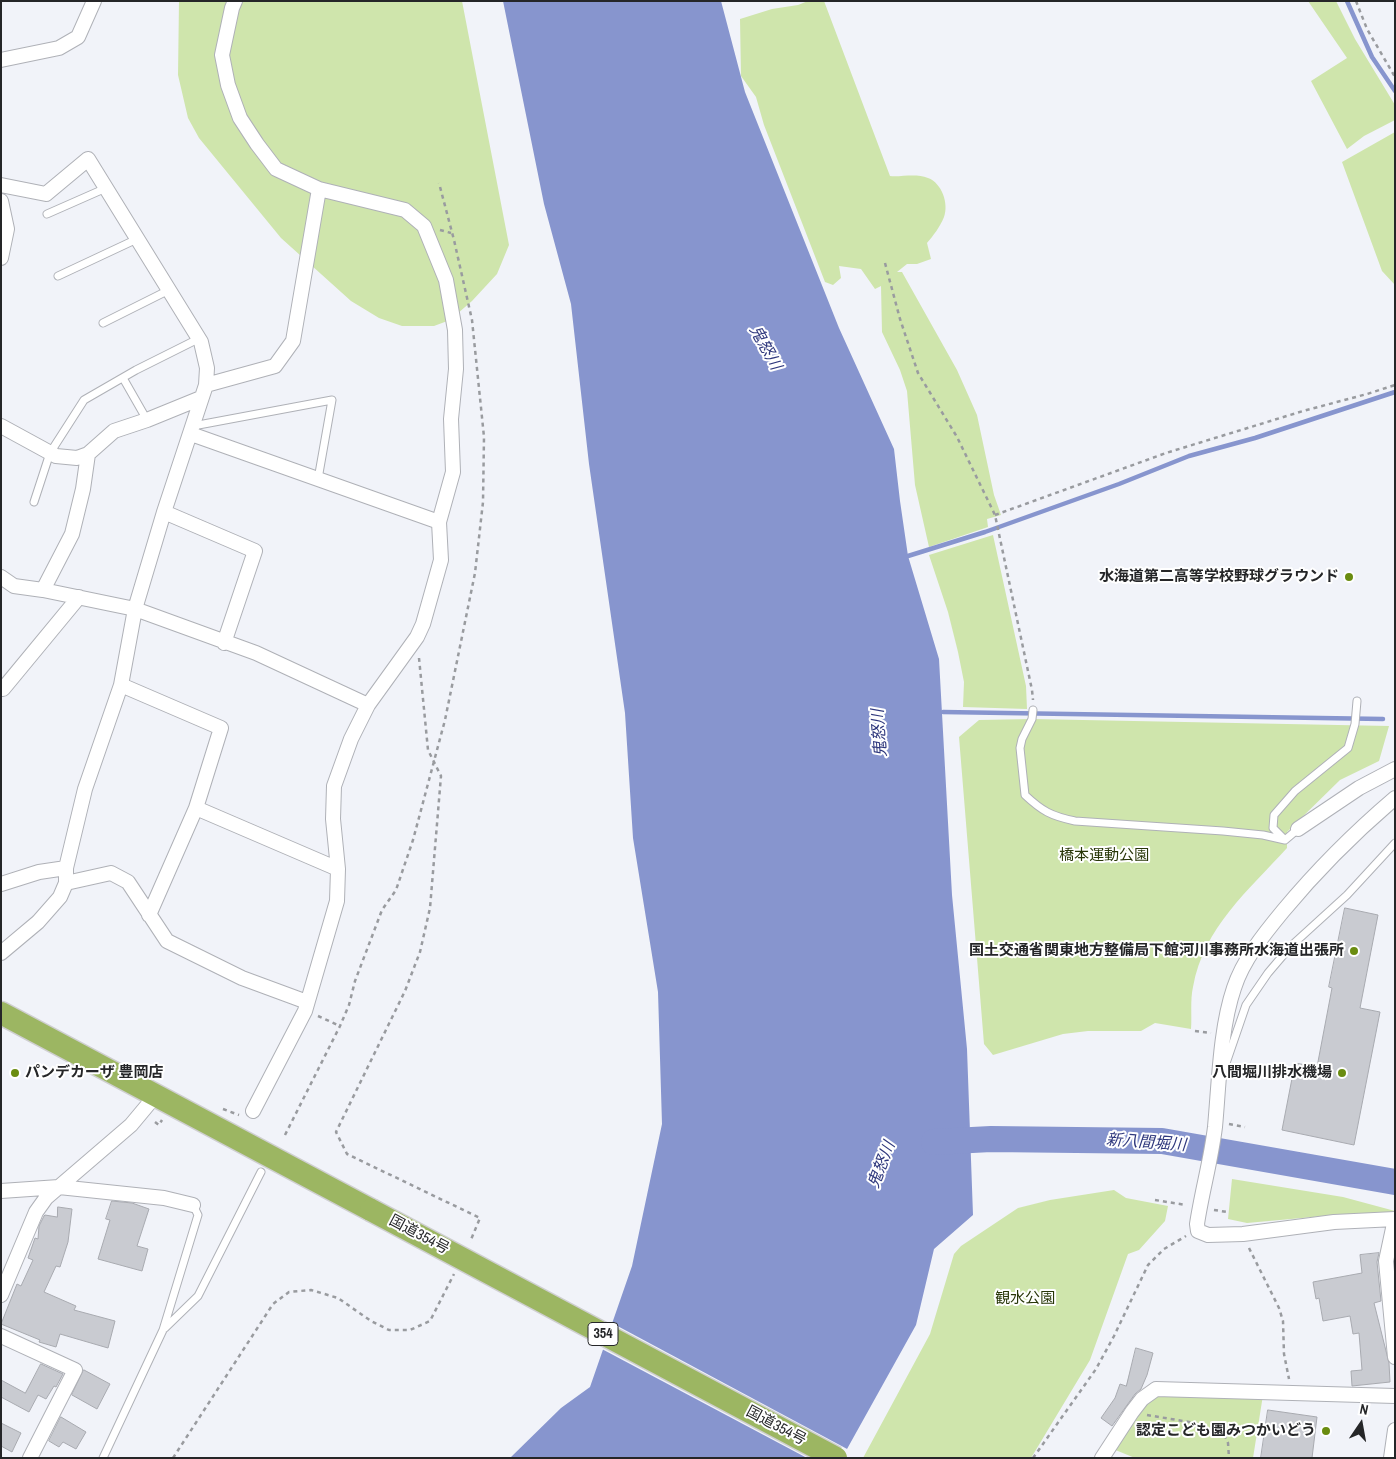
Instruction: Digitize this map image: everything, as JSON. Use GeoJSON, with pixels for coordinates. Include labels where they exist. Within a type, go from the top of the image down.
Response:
{"type":"FeatureCollection","features":[{"type":"Feature","properties":{"kind":"highway","name":"国道354号"},"geometry":{"type":"LineString","coordinates":[[1,1014],[836,1458]]}},
{"type":"Feature","properties":{"kind":"street"},"geometry":{"type":"LineString","coordinates":[[1,60],[60,48],[78,37],[94,1]]}},
{"type":"Feature","properties":{"kind":"street"},"geometry":{"type":"LineString","coordinates":[[235,1],[222,56],[228,84],[240,118],[276,169],[319,189],[405,210],[424,226],[446,280],[455,330],[456,369],[451,419],[453,472],[439,522],[441,560],[423,624],[417,637],[368,705],[351,739],[334,786],[333,819],[338,869],[337,901],[306,1006],[253,1111]]}},
{"type":"Feature","properties":{"kind":"street"},"geometry":{"type":"LineString","coordinates":[[1,185],[46,194],[88,159],[198,339],[207,368],[206,385],[134,609],[121,685],[85,789],[66,868],[66,883],[60,897],[38,922],[1,953]]}},
{"type":"Feature","properties":{"kind":"street"},"geometry":{"type":"LineString","coordinates":[[206,385],[275,366],[293,341],[319,189]]}},
{"type":"Feature","properties":{"kind":"street"},"geometry":{"type":"LineString","coordinates":[[1,201],[7,229],[1,258]]}},
{"type":"Feature","properties":{"kind":"street"},"geometry":{"type":"LineString","coordinates":[[1,426],[56,456],[76,458],[88,454],[114,431],[201,398]]}},
{"type":"Feature","properties":{"kind":"street"},"geometry":{"type":"LineString","coordinates":[[192,430],[318,479],[439,522]]}},
{"type":"Feature","properties":{"kind":"street"},"geometry":{"type":"LineString","coordinates":[[43,590],[72,534],[83,489],[88,454]]}},
{"type":"Feature","properties":{"kind":"street"},"geometry":{"type":"LineString","coordinates":[[164,512],[255,551],[224,643]]}},
{"type":"Feature","properties":{"kind":"street"},"geometry":{"type":"LineString","coordinates":[[1,577],[14,586],[43,590],[134,609],[256,654],[368,705]]}},
{"type":"Feature","properties":{"kind":"street"},"geometry":{"type":"LineString","coordinates":[[1,689],[3,690],[79,597]]}},
{"type":"Feature","properties":{"kind":"street"},"geometry":{"type":"LineString","coordinates":[[121,685],[221,728],[196,808],[149,915]]}},
{"type":"Feature","properties":{"kind":"street"},"geometry":{"type":"LineString","coordinates":[[1298,829],[1359,788],[1395,769]]}},
{"type":"Feature","properties":{"kind":"street"},"geometry":{"type":"LineString","coordinates":[[1395,798],[1369,820],[1320,868],[1269,928],[1247,960],[1234,987],[1227,1014],[1214,1129],[1199,1207],[1198,1231],[1208,1235],[1243,1234],[1334,1222],[1395,1219],[1386,1261],[1395,1357]]}},
{"type":"Feature","properties":{"kind":"street"},"geometry":{"type":"LineString","coordinates":[[196,808],[338,869]]}},
{"type":"Feature","properties":{"kind":"street"},"geometry":{"type":"LineString","coordinates":[[1,884],[39,872],[66,868]]}},
{"type":"Feature","properties":{"kind":"street"},"geometry":{"type":"LineString","coordinates":[[66,883],[111,873],[128,882],[167,941],[242,978],[306,1006]]}},
{"type":"Feature","properties":{"kind":"street"},"geometry":{"type":"LineString","coordinates":[[1,1295],[36,1212],[46,1198],[131,1125],[156,1095]]}},
{"type":"Feature","properties":{"kind":"street"},"geometry":{"type":"LineString","coordinates":[[1,1191],[59,1187],[164,1198],[193,1205]]}},
{"type":"Feature","properties":{"kind":"street"},"geometry":{"type":"LineString","coordinates":[[1,1336],[75,1370],[30,1458]]}},
{"type":"Feature","properties":{"kind":"street"},"geometry":{"type":"LineString","coordinates":[[1102,1458],[1142,1399],[1156,1389],[1395,1396]]}},
{"type":"Feature","properties":{"kind":"street"},"geometry":{"type":"LineString","coordinates":[[1391,1458],[1395,1430]]}},
{"type":"Feature","properties":{"kind":"lane"},"geometry":{"type":"LineString","coordinates":[[47,214],[106,188]]}},
{"type":"Feature","properties":{"kind":"lane"},"geometry":{"type":"LineString","coordinates":[[58,276],[137,239]]}},
{"type":"Feature","properties":{"kind":"lane"},"geometry":{"type":"LineString","coordinates":[[103,323],[169,290]]}},
{"type":"Feature","properties":{"kind":"lane"},"geometry":{"type":"LineString","coordinates":[[34,502],[50,453],[84,400],[198,339]]}},
{"type":"Feature","properties":{"kind":"lane"},"geometry":{"type":"LineString","coordinates":[[123,378],[147,420]]}},
{"type":"Feature","properties":{"kind":"lane"},"geometry":{"type":"LineString","coordinates":[[192,430],[332,400],[318,479]]}},
{"type":"Feature","properties":{"kind":"lane"},"geometry":{"type":"LineString","coordinates":[[1285,840],[1273,828],[1274,815],[1294,791],[1348,748],[1355,724],[1357,700]]}},
{"type":"Feature","properties":{"kind":"lane"},"geometry":{"type":"LineString","coordinates":[[1033,710],[1032,719],[1022,739],[1020,748],[1025,795],[1056,817],[1074,821],[1224,831],[1263,835],[1285,840]]}},
{"type":"Feature","properties":{"kind":"lane"},"geometry":{"type":"LineString","coordinates":[[1285,840],[1298,829]]}},
{"type":"Feature","properties":{"kind":"lane"},"geometry":{"type":"LineString","coordinates":[[1219,1082],[1246,1006],[1268,973],[1291,946],[1347,895],[1395,843]]}},
{"type":"Feature","properties":{"kind":"lane"},"geometry":{"type":"LineString","coordinates":[[163,1330],[198,1296],[261,1172]]}},
{"type":"Feature","properties":{"kind":"lane"},"geometry":{"type":"LineString","coordinates":[[103,1458],[163,1330],[198,1215],[193,1205]]}},
{"type":"Feature","properties":{"kind":"path"},"geometry":{"type":"LineString","coordinates":[[1356,1],[1367,29],[1395,77]]}},
{"type":"Feature","properties":{"kind":"path"},"geometry":{"type":"LineString","coordinates":[[885,263],[900,319],[918,373],[957,437],[995,515],[1032,690],[1033,710]]}},
{"type":"Feature","properties":{"kind":"path"},"geometry":{"type":"LineString","coordinates":[[995,515],[1166,453],[1395,385]]}},
{"type":"Feature","properties":{"kind":"path"},"geometry":{"type":"LineString","coordinates":[[417,637],[428,750],[442,776],[430,908],[420,952],[405,991],[336,1132],[347,1154],[480,1218],[470,1243]]}},
{"type":"Feature","properties":{"kind":"path"},"geometry":{"type":"LineString","coordinates":[[284,1134],[340,1026],[382,910],[396,890],[413,840],[441,734]]}},
{"type":"Feature","properties":{"kind":"path"},"geometry":{"type":"LineString","coordinates":[[306,1006],[340,1026]]}},
{"type":"Feature","properties":{"kind":"path"},"geometry":{"type":"LineString","coordinates":[[155,1122],[159,1125]]}},
{"type":"Feature","properties":{"kind":"path"},"geometry":{"type":"LineString","coordinates":[[1155,1200],[1199,1207]]}},
{"type":"Feature","properties":{"kind":"path"},"geometry":{"type":"LineString","coordinates":[[1033,1458],[1096,1369],[1148,1265],[1164,1249],[1198,1231]]}},
{"type":"Feature","properties":{"kind":"path"},"geometry":{"type":"LineString","coordinates":[[1243,1234],[1281,1314],[1284,1354],[1292,1393]]}},
{"type":"Feature","properties":{"kind":"path"},"geometry":{"type":"LineString","coordinates":[[173,1458],[273,1304],[289,1292],[311,1290],[338,1298],[371,1321],[389,1330],[410,1330],[430,1321],[457,1269]]}},
{"type":"Feature","properties":{"kind":"path"},"geometry":{"type":"LineString","coordinates":[[1135,1408],[1148,1415],[1195,1424],[1225,1436],[1228,1443],[1229,1458]]}},
{"type":"Feature","properties":{"kind":"green space"},"geometry":{"type":"Polygon","coordinates":[[[179,1],[462,1],[509,245],[497,274],[472,301],[450,320],[434,326],[402,326],[379,318],[351,301],[281,238],[199,138],[188,118],[178,75],[179,1]]]}},
{"type":"Feature","properties":{"kind":"green space"},"geometry":{"type":"Polygon","coordinates":[[[808,1],[824,1],[890,176],[914,175],[928,178],[941,189],[945,200],[944,217],[927,243],[931,259],[917,264],[907,264],[897,272],[902,272],[957,370],[977,415],[994,495],[1001,515],[987,519],[988,527],[929,547],[915,485],[907,391],[900,370],[882,332],[881,286],[875,289],[861,269],[839,266],[841,278],[833,285],[825,282],[764,125],[756,97],[741,76],[740,19],[808,1]]]}},
{"type":"Feature","properties":{"kind":"green space"},"geometry":{"type":"Polygon","coordinates":[[[1308,1],[1336,1],[1355,39],[1395,105],[1395,120],[1364,136],[1347,149],[1311,81],[1347,58],[1308,1]]]}},
{"type":"Feature","properties":{"kind":"green space"},"geometry":{"type":"Polygon","coordinates":[[[1395,132],[1395,285],[1382,271],[1342,162],[1395,132]]]}},
{"type":"Feature","properties":{"kind":"green space"},"geometry":{"type":"Polygon","coordinates":[[[993,535],[1026,686],[1027,709],[963,707],[964,682],[958,652],[948,612],[929,555],[993,535]]]}},
{"type":"Feature","properties":{"kind":"green space","name":"橋本運動公園"},"geometry":{"type":"Polygon","coordinates":[[[1032,719],[1389,726],[1379,761],[1340,780],[1287,832],[1287,848],[1243,895],[1217,928],[1207,946],[1193,987],[1191,1029],[1155,1023],[1141,1031],[1088,1031],[1063,1034],[993,1055],[984,1044],[959,737],[979,720],[1032,719]]]}},
{"type":"Feature","properties":{"kind":"green space"},"geometry":{"type":"Polygon","coordinates":[[[1232,1179],[1343,1197],[1395,1211],[1395,1213],[1335,1215],[1247,1223],[1228,1219],[1232,1179]]]}},
{"type":"Feature","properties":{"kind":"green space","name":"観水公園"},"geometry":{"type":"Polygon","coordinates":[[[1114,1190],[1126,1198],[1168,1206],[1165,1221],[1139,1250],[1128,1254],[1090,1360],[1031,1458],[863,1458],[930,1334],[954,1254],[961,1246],[1018,1208],[1050,1200],[1114,1190]]]}},
{"type":"Feature","properties":{"kind":"green space"},"geometry":{"type":"Polygon","coordinates":[[[1155,1393],[1263,1395],[1253,1458],[1135,1458],[1113,1449],[1144,1402],[1155,1393]]]}},
{"type":"Feature","properties":{"kind":"water","name":"鬼怒川"},"geometry":{"type":"Polygon","coordinates":[[[503,1],[721,1],[745,92],[839,328],[894,449],[908,556],[939,659],[952,895],[967,1049],[973,1215],[934,1249],[916,1325],[842,1458],[510,1458],[561,1408],[590,1387],[632,1266],[662,1124],[658,992],[633,838],[625,713],[589,464],[571,304],[544,204],[503,1]]]}},
{"type":"Feature","properties":{"kind":"pier"},"geometry":{"type":"Polygon","coordinates":[[[610,1322],[849,1450],[845,1458],[807,1458],[600,1348],[610,1322]]]}},
{"type":"Feature","properties":{"kind":"building"},"geometry":{"type":"Polygon","coordinates":[[[1345,908],[1378,915],[1360,1008],[1380,1012],[1354,1145],[1282,1130],[1295,1063],[1317,1067],[1332,988],[1329,987],[1345,908]]]}},
{"type":"Feature","properties":{"kind":"building"},"geometry":{"type":"Polygon","coordinates":[[[112,1201],[132,1203],[149,1209],[137,1246],[148,1249],[142,1271],[98,1259],[110,1220],[106,1219],[112,1201]]]}},
{"type":"Feature","properties":{"kind":"building"},"geometry":{"type":"Polygon","coordinates":[[[58,1207],[72,1209],[68,1242],[60,1267],[56,1266],[44,1292],[76,1306],[74,1310],[115,1321],[108,1348],[60,1334],[56,1347],[39,1342],[40,1340],[1,1324],[17,1284],[21,1286],[33,1260],[28,1258],[35,1238],[38,1239],[39,1226],[45,1215],[57,1217],[58,1207]]]}},
{"type":"Feature","properties":{"kind":"building"},"geometry":{"type":"Polygon","coordinates":[[[1379,1253],[1377,1262],[1381,1301],[1374,1303],[1389,1363],[1390,1382],[1352,1386],[1351,1371],[1362,1370],[1359,1333],[1353,1334],[1350,1316],[1323,1321],[1319,1298],[1316,1299],[1313,1282],[1362,1273],[1360,1255],[1379,1253]]]}},
{"type":"Feature","properties":{"kind":"building"},"geometry":{"type":"Polygon","coordinates":[[[1136,1348],[1153,1353],[1147,1375],[1141,1389],[1135,1394],[1112,1426],[1101,1418],[1115,1398],[1120,1384],[1126,1386],[1136,1348]]]}},
{"type":"Feature","properties":{"kind":"building"},"geometry":{"type":"Polygon","coordinates":[[[41,1364],[63,1374],[56,1387],[54,1386],[46,1399],[38,1395],[29,1412],[1,1397],[1,1380],[25,1393],[41,1364]]]}},
{"type":"Feature","properties":{"kind":"building"},"geometry":{"type":"Polygon","coordinates":[[[84,1370],[110,1384],[97,1409],[72,1395],[84,1370]]]}},
{"type":"Feature","properties":{"kind":"building"},"geometry":{"type":"Polygon","coordinates":[[[1268,1410],[1317,1417],[1312,1458],[1261,1458],[1268,1410]]]}},
{"type":"Feature","properties":{"kind":"building"},"geometry":{"type":"Polygon","coordinates":[[[61,1417],[86,1432],[76,1449],[63,1442],[59,1447],[49,1441],[61,1417]]]}},
{"type":"Feature","properties":{"kind":"building"},"geometry":{"type":"Polygon","coordinates":[[[1,1423],[21,1433],[12,1452],[1,1446],[1,1423]]]}},
{"type":"Feature","properties":{"kind":"waterway"},"geometry":{"type":"LineString","coordinates":[[1347,1],[1372,57],[1395,91]]}},
{"type":"Feature","properties":{"kind":"waterway"},"geometry":{"type":"LineString","coordinates":[[908,556],[985,532],[1119,484],[1189,456],[1255,438],[1395,392]]}},
{"type":"Feature","properties":{"kind":"waterway"},"geometry":{"type":"LineString","coordinates":[[943,712],[1383,719]]}},
{"type":"Feature","properties":{"kind":"waterway","name":"新八間堀川"},"geometry":{"type":"LineString","coordinates":[[934,1142],[991,1139],[1162,1141],[1395,1182]]}},
{"type":"Feature","properties":{"kind":"place","name":"水海道第二高等学校野球グラウンド"},"geometry":{"type":"Point","coordinates":[1349,577]}},
{"type":"Feature","properties":{"kind":"place","name":"国土交通省関東地方整備局下館河川事務所水海道出張所"},"geometry":{"type":"Point","coordinates":[1354,951]}},
{"type":"Feature","properties":{"kind":"place","name":"パンデカーザ 豊岡店"},"geometry":{"type":"Point","coordinates":[15,1073]}},
{"type":"Feature","properties":{"kind":"place","name":"八間堀川排水機場"},"geometry":{"type":"Point","coordinates":[1342,1073]}},
{"type":"Feature","properties":{"kind":"place","name":"認定こども園みつかいどう"},"geometry":{"type":"Point","coordinates":[1326,1431]}}]}
